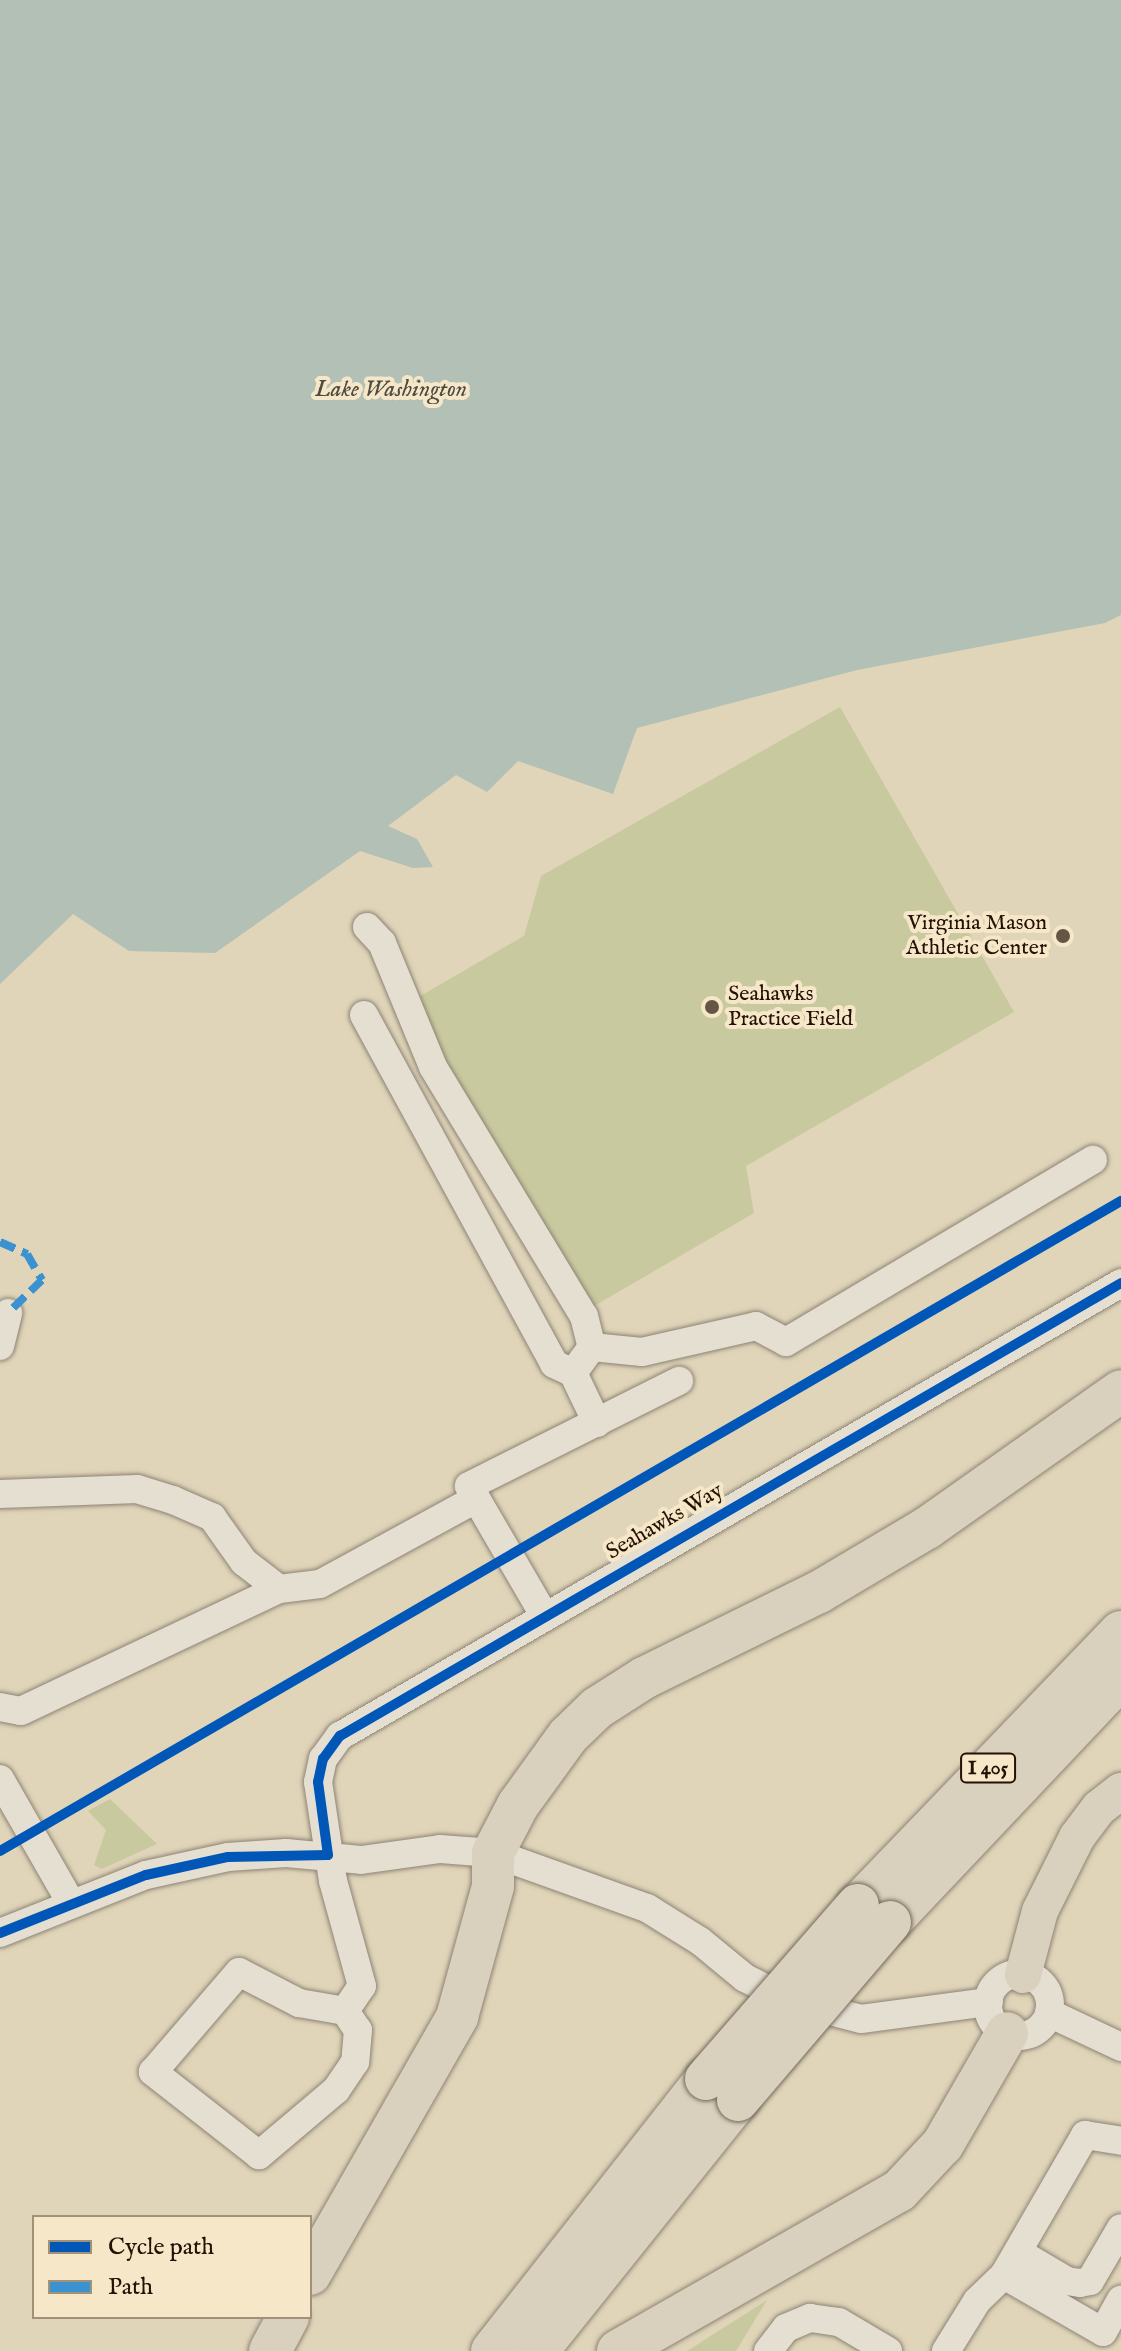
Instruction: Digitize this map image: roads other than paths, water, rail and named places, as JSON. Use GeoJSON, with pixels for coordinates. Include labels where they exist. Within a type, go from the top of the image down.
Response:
{"type":"FeatureCollection","features":[{"type":"Feature","properties":{"kind":"highway"},"geometry":{"type":"LineString","coordinates":[[312,2271],[457,2017],[493,1886],[493,1853],[525,1794],[568,1736],[597,1708],[644,1678],[819,1592],[914,1536],[1121,1391]]}},
{"type":"Feature","properties":{"kind":"highway","name":"I 405"},"geometry":{"type":"LineString","coordinates":[[492,2351],[1121,1632]]}},
{"type":"Feature","properties":{"kind":"highway","name":"I 405"},"geometry":{"type":"LineString","coordinates":[[874,1914],[1121,1678]]}},
{"type":"Feature","properties":{"kind":"highway"},"geometry":{"type":"LineString","coordinates":[[618,2351],[899,2191],[943,2144],[998,2018]]}},
{"type":"Feature","properties":{"kind":"highway","name":"I 405"},"geometry":{"type":"LineString","coordinates":[[537,2351],[722,2089]]}},
{"type":"Feature","properties":{"kind":"highway"},"geometry":{"type":"LineString","coordinates":[[270,2351],[287,2319]]}},
{"type":"Feature","properties":{"kind":"main road"},"geometry":{"type":"LineString","coordinates":[[1023,1975],[1040,1911],[1077,1837],[1099,1808],[1121,1791]]}},
{"type":"Feature","properties":{"kind":"street"},"geometry":{"type":"LineString","coordinates":[[367,927],[382,943],[433,1067],[584,1316],[592,1347]]}},
{"type":"Feature","properties":{"kind":"street"},"geometry":{"type":"LineString","coordinates":[[364,1015],[554,1364],[573,1373],[597,1423]]}},
{"type":"Feature","properties":{"kind":"street"},"geometry":{"type":"LineString","coordinates":[[592,1347],[642,1352],[756,1326],[786,1342],[1093,1160]]}},
{"type":"Feature","properties":{"kind":"street","name":"Seahawks Way"},"geometry":{"type":"LineString","coordinates":[[345,2011],[362,1986],[328,1855],[318,1782],[328,1748],[353,1726],[1121,1283]]}},
{"type":"Feature","properties":{"kind":"street"},"geometry":{"type":"LineString","coordinates":[[0,1346],[8,1313]]}},
{"type":"Feature","properties":{"kind":"street"},"geometry":{"type":"LineString","coordinates":[[573,1373],[592,1347]]}},
{"type":"Feature","properties":{"kind":"street"},"geometry":{"type":"LineString","coordinates":[[544,1615],[469,1486],[679,1381]]}},
{"type":"Feature","properties":{"kind":"street"},"geometry":{"type":"LineString","coordinates":[[0,1494],[137,1489],[173,1500],[212,1517],[244,1562],[279,1589]]}},
{"type":"Feature","properties":{"kind":"street"},"geometry":{"type":"LineString","coordinates":[[0,1707],[21,1711],[279,1589],[320,1584],[476,1499]]}},
{"type":"Feature","properties":{"kind":"street"},"geometry":{"type":"LineString","coordinates":[[0,1779],[70,1901]]}},
{"type":"Feature","properties":{"kind":"street"},"geometry":{"type":"LineString","coordinates":[[0,1933],[70,1901],[146,1875],[228,1857],[328,1855],[361,1860],[440,1849],[493,1853],[647,1908],[700,1941],[745,1978],[791,2001],[861,2019],[998,2018],[1038,2030],[1049,2013],[1047,1992],[1023,1975],[1004,1978],[998,2018]]}},
{"type":"Feature","properties":{"kind":"street"},"geometry":{"type":"LineString","coordinates":[[234,1973],[299,2003],[345,2011],[358,2030],[355,2062],[336,2090],[259,2155],[153,2072],[234,1973]]}},
{"type":"Feature","properties":{"kind":"street"},"geometry":{"type":"LineString","coordinates":[[1049,2013],[1121,2047]]}},
{"type":"Feature","properties":{"kind":"street"},"geometry":{"type":"LineString","coordinates":[[946,2351],[977,2301],[1011,2263],[1085,2135],[1121,2141]]}},
{"type":"Feature","properties":{"kind":"street"},"geometry":{"type":"LineString","coordinates":[[1011,2263],[1067,2281],[1090,2281],[1121,2228]]}},
{"type":"Feature","properties":{"kind":"street"},"geometry":{"type":"LineString","coordinates":[[1011,2263],[1112,2338],[1121,2300]]}},
{"type":"Feature","properties":{"kind":"street"},"geometry":{"type":"LineString","coordinates":[[768,2351],[798,2322],[810,2318],[839,2322],[888,2351]]}},
{"type":"Feature","properties":{"kind":"water","name":"Lake Washington"},"geometry":{"type":"Polygon","coordinates":[[[0,0],[1121,0],[1121,615],[1105,623],[857,670],[637,728],[613,794],[518,761],[487,792],[456,775],[388,826],[417,839],[433,867],[413,868],[360,851],[215,953],[129,951],[73,914],[0,984],[0,0]]]}},
{"type":"Feature","properties":{"kind":"place","name":"Virginia Mason Athletic Center"},"geometry":{"type":"Point","coordinates":[1063,936]}},
{"type":"Feature","properties":{"kind":"place","name":"Seahawks Practice Field"},"geometry":{"type":"Point","coordinates":[712,1007]}}]}
